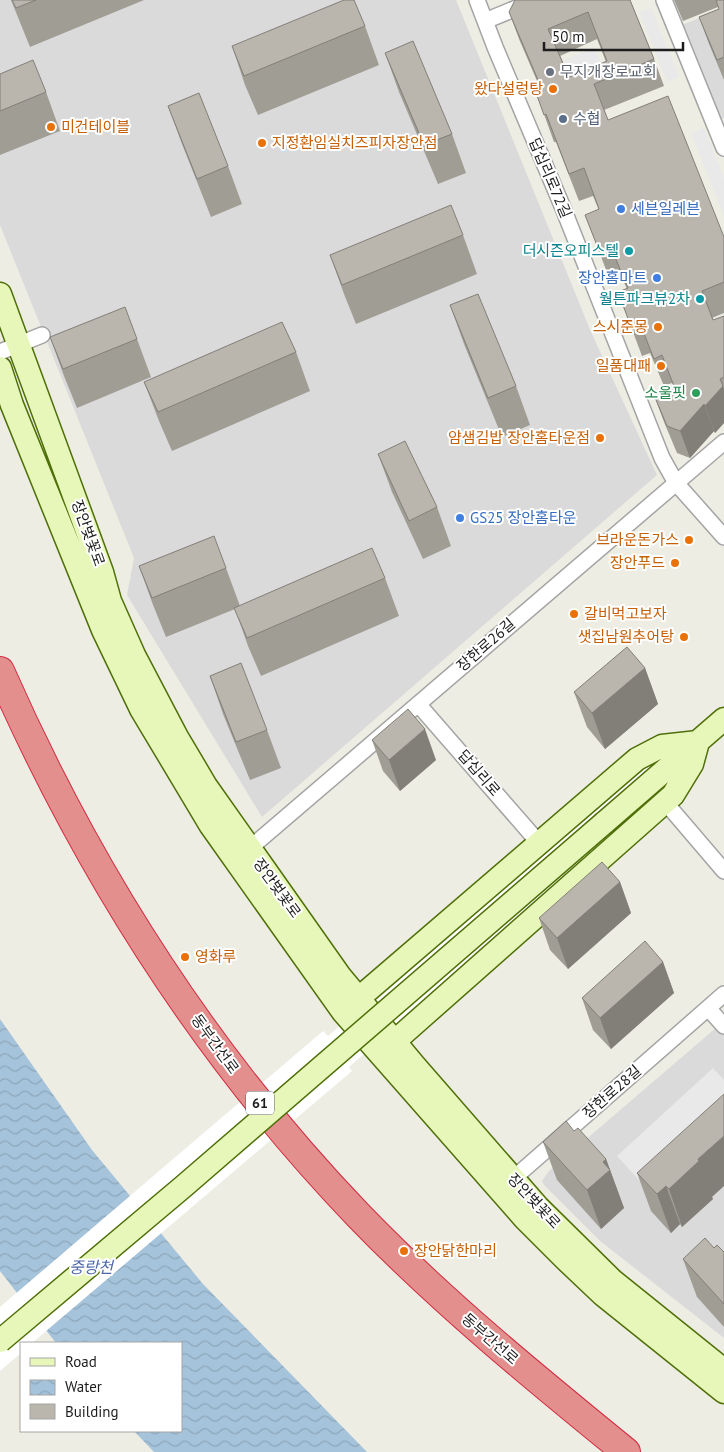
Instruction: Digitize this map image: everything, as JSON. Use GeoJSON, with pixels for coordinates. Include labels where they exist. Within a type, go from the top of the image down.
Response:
{"type":"FeatureCollection","features":[{"type":"Feature","properties":{"kind":"highway","name":"동부간선로"},"geometry":{"type":"LineString","coordinates":[[0,671],[29,736],[78,830],[136,932],[240,1078],[299,1151],[353,1210],[442,1297],[503,1351],[626,1452]]}},
{"type":"Feature","properties":{"kind":"street","name":"답십리로72길"},"geometry":{"type":"LineString","coordinates":[[478,0],[512,90],[563,208],[662,458],[676,483],[724,537]]}},
{"type":"Feature","properties":{"kind":"street"},"geometry":{"type":"LineString","coordinates":[[485,21],[536,0]]}},
{"type":"Feature","properties":{"kind":"street"},"geometry":{"type":"LineString","coordinates":[[664,0],[724,148]]}},
{"type":"Feature","properties":{"kind":"street","name":"장안벚꽃로"},"geometry":{"type":"LineString","coordinates":[[0,294],[10,348],[102,572],[110,601],[134,655],[176,737],[201,778],[249,849],[340,976],[395,1041],[506,1184],[532,1226],[603,1295],[724,1392]]}},
{"type":"Feature","properties":{"kind":"street"},"geometry":{"type":"LineString","coordinates":[[10,348],[42,335]]}},
{"type":"Feature","properties":{"kind":"street","name":"장안벚꽃로"},"geometry":{"type":"LineString","coordinates":[[0,368],[12,405],[102,630],[141,709],[210,826],[343,1012],[506,1184],[612,1280],[724,1370]]}},
{"type":"Feature","properties":{"kind":"street","name":"장한로26길"},"geometry":{"type":"LineString","coordinates":[[249,849],[724,442]]}},
{"type":"Feature","properties":{"kind":"street","name":"답십리로"},"geometry":{"type":"LineString","coordinates":[[418,704],[539,843]]}},
{"type":"Feature","properties":{"kind":"street"},"geometry":{"type":"LineString","coordinates":[[0,1341],[184,1186],[724,719]]}},
{"type":"Feature","properties":{"kind":"street"},"geometry":{"type":"LineString","coordinates":[[359,998],[644,755],[662,746],[698,742]]}},
{"type":"Feature","properties":{"kind":"street"},"geometry":{"type":"LineString","coordinates":[[395,1041],[665,802],[676,790],[688,770],[698,742]]}},
{"type":"Feature","properties":{"kind":"street"},"geometry":{"type":"LineString","coordinates":[[665,802],[724,871]]}},
{"type":"Feature","properties":{"kind":"street","name":"장한로28길"},"geometry":{"type":"LineString","coordinates":[[506,1184],[724,994]]}},
{"type":"Feature","properties":{"kind":"street"},"geometry":{"type":"LineString","coordinates":[[708,1008],[724,1026]]}},
{"type":"Feature","properties":{"kind":"shaded area"},"geometry":{"type":"Polygon","coordinates":[[[0,0],[456,0],[591,332],[657,475],[262,817],[127,595],[134,558],[0,225],[0,0]]]}},
{"type":"Feature","properties":{"kind":"shaded area"},"geometry":{"type":"Polygon","coordinates":[[[651,8],[679,77],[667,82],[639,12],[651,8]]]}},
{"type":"Feature","properties":{"kind":"shaded area"},"geometry":{"type":"Polygon","coordinates":[[[724,8],[724,118],[720,120],[682,25],[724,8]]]}},
{"type":"Feature","properties":{"kind":"shaded area"},"geometry":{"type":"Polygon","coordinates":[[[594,47],[610,83],[579,96],[564,60],[594,47]]]}},
{"type":"Feature","properties":{"kind":"shaded area"},"geometry":{"type":"Polygon","coordinates":[[[704,128],[724,178],[724,217],[691,133],[704,128]]]}},
{"type":"Feature","properties":{"kind":"shaded area"},"geometry":{"type":"Polygon","coordinates":[[[724,1021],[724,1338],[600,1241],[542,1181],[549,1171],[724,1021]]]}},
{"type":"Feature","properties":{"kind":"shaded area"},"geometry":{"type":"Polygon","coordinates":[[[713,1068],[724,1080],[724,1119],[647,1189],[617,1156],[713,1068]]]}},
{"type":"Feature","properties":{"kind":"water","name":"중랑천"},"geometry":{"type":"Polygon","coordinates":[[[0,1019],[92,1150],[203,1284],[367,1452],[154,1452],[135,1432],[182,1432],[182,1342],[55,1342],[0,1271],[0,1019]]]}},
{"type":"Feature","properties":{"kind":"pier"},"geometry":{"type":"Polygon","coordinates":[[[653,757],[677,785],[349,1067],[352,1071],[33,1342],[20,1342],[20,1354],[0,1371],[0,1307],[323,1031],[328,1036],[653,757]]]}},
{"type":"Feature","properties":{"kind":"building"},"geometry":{"type":"Polygon","coordinates":[[[12,0],[36,0],[16,8],[12,0]]]}},
{"type":"Feature","properties":{"kind":"building"},"geometry":{"type":"Polygon","coordinates":[[[344,0],[354,0],[365,26],[244,76],[232,46],[344,0]]]}},
{"type":"Feature","properties":{"kind":"building"},"geometry":{"type":"Polygon","coordinates":[[[515,0],[630,0],[654,59],[594,84],[608,120],[668,96],[724,237],[724,282],[702,291],[713,320],[724,316],[724,377],[720,379],[723,386],[680,431],[667,426],[654,395],[674,386],[662,355],[654,359],[641,326],[632,329],[618,292],[628,288],[612,249],[600,253],[585,215],[599,209],[584,168],[569,174],[535,90],[541,87],[509,12],[515,0]],[[588,12],[548,29],[569,77],[607,61],[588,12]]]}},
{"type":"Feature","properties":{"kind":"building"},"geometry":{"type":"Polygon","coordinates":[[[716,0],[724,0],[724,57],[717,60],[699,17],[719,9],[716,0]]]}},
{"type":"Feature","properties":{"kind":"building"},"geometry":{"type":"Polygon","coordinates":[[[413,41],[452,134],[424,145],[385,53],[413,41]]]}},
{"type":"Feature","properties":{"kind":"building"},"geometry":{"type":"Polygon","coordinates":[[[33,60],[46,92],[0,111],[0,74],[33,60]]]}},
{"type":"Feature","properties":{"kind":"building"},"geometry":{"type":"Polygon","coordinates":[[[199,93],[228,166],[197,179],[168,106],[199,93]]]}},
{"type":"Feature","properties":{"kind":"building"},"geometry":{"type":"Polygon","coordinates":[[[451,205],[463,235],[342,285],[330,255],[451,205]]]}},
{"type":"Feature","properties":{"kind":"building"},"geometry":{"type":"Polygon","coordinates":[[[478,294],[516,386],[488,398],[450,305],[478,294]]]}},
{"type":"Feature","properties":{"kind":"building"},"geometry":{"type":"Polygon","coordinates":[[[125,307],[137,339],[63,369],[50,337],[125,307]]]}},
{"type":"Feature","properties":{"kind":"building"},"geometry":{"type":"Polygon","coordinates":[[[282,322],[296,352],[158,412],[144,382],[282,322]]]}},
{"type":"Feature","properties":{"kind":"building"},"geometry":{"type":"Polygon","coordinates":[[[405,441],[437,507],[409,521],[378,454],[405,441]]]}},
{"type":"Feature","properties":{"kind":"building"},"geometry":{"type":"Polygon","coordinates":[[[214,536],[226,568],[152,598],[139,566],[214,536]]]}},
{"type":"Feature","properties":{"kind":"building"},"geometry":{"type":"Polygon","coordinates":[[[372,548],[385,578],[247,638],[234,608],[372,548]]]}},
{"type":"Feature","properties":{"kind":"building"},"geometry":{"type":"Polygon","coordinates":[[[627,647],[645,668],[592,713],[574,692],[627,647]]]}},
{"type":"Feature","properties":{"kind":"building"},"geometry":{"type":"Polygon","coordinates":[[[241,663],[267,730],[236,742],[210,676],[241,663]]]}},
{"type":"Feature","properties":{"kind":"building"},"geometry":{"type":"Polygon","coordinates":[[[408,709],[425,729],[389,760],[372,740],[408,709]]]}},
{"type":"Feature","properties":{"kind":"building"},"geometry":{"type":"Polygon","coordinates":[[[602,862],[620,882],[557,938],[539,918],[602,862]]]}},
{"type":"Feature","properties":{"kind":"building"},"geometry":{"type":"Polygon","coordinates":[[[645,941],[663,962],[600,1018],[582,998],[645,941]]]}},
{"type":"Feature","properties":{"kind":"building"},"geometry":{"type":"Polygon","coordinates":[[[724,1094],[724,1136],[669,1189],[666,1186],[657,1194],[637,1173],[724,1094]]]}},
{"type":"Feature","properties":{"kind":"building"},"geometry":{"type":"Polygon","coordinates":[[[566,1121],[574,1131],[578,1128],[606,1159],[603,1162],[610,1170],[587,1190],[543,1142],[566,1121]]]}},
{"type":"Feature","properties":{"kind":"building"},"geometry":{"type":"Polygon","coordinates":[[[705,1238],[714,1248],[717,1245],[724,1252],[724,1304],[683,1259],[705,1238]]]}},
{"type":"Feature","properties":{"kind":"place","name":"무지개장로교회"},"geometry":{"type":"Point","coordinates":[550,72]}},
{"type":"Feature","properties":{"kind":"place","name":"왔다설렁탕"},"geometry":{"type":"Point","coordinates":[553,89]}},
{"type":"Feature","properties":{"kind":"place","name":"수협"},"geometry":{"type":"Point","coordinates":[563,119]}},
{"type":"Feature","properties":{"kind":"place","name":"미건테이블"},"geometry":{"type":"Point","coordinates":[51,127]}},
{"type":"Feature","properties":{"kind":"place","name":"지정환임실치즈피자장안점"},"geometry":{"type":"Point","coordinates":[262,143]}},
{"type":"Feature","properties":{"kind":"place","name":"세븐일레븐"},"geometry":{"type":"Point","coordinates":[621,209]}},
{"type":"Feature","properties":{"kind":"place","name":"더시즌오피스텔"},"geometry":{"type":"Point","coordinates":[629,251]}},
{"type":"Feature","properties":{"kind":"place","name":"장안홈마트"},"geometry":{"type":"Point","coordinates":[657,278]}},
{"type":"Feature","properties":{"kind":"place","name":"월튼파크뷰2차"},"geometry":{"type":"Point","coordinates":[700,299]}},
{"type":"Feature","properties":{"kind":"place","name":"스시준몽"},"geometry":{"type":"Point","coordinates":[658,327]}},
{"type":"Feature","properties":{"kind":"place","name":"일품대패"},"geometry":{"type":"Point","coordinates":[661,366]}},
{"type":"Feature","properties":{"kind":"place","name":"소울핏"},"geometry":{"type":"Point","coordinates":[696,393]}},
{"type":"Feature","properties":{"kind":"place","name":"얌샘김밥 장안홈타운점"},"geometry":{"type":"Point","coordinates":[600,438]}},
{"type":"Feature","properties":{"kind":"place","name":"GS25 장안홈타운"},"geometry":{"type":"Point","coordinates":[460,518]}},
{"type":"Feature","properties":{"kind":"place","name":"브라운돈가스"},"geometry":{"type":"Point","coordinates":[689,540]}},
{"type":"Feature","properties":{"kind":"place","name":"장안푸드"},"geometry":{"type":"Point","coordinates":[675,563]}},
{"type":"Feature","properties":{"kind":"place","name":"갈비먹고보자"},"geometry":{"type":"Point","coordinates":[574,614]}},
{"type":"Feature","properties":{"kind":"place","name":"샛집남원추어탕"},"geometry":{"type":"Point","coordinates":[684,637]}},
{"type":"Feature","properties":{"kind":"place","name":"영화루"},"geometry":{"type":"Point","coordinates":[185,957]}},
{"type":"Feature","properties":{"kind":"place","name":"장안닭한마리"},"geometry":{"type":"Point","coordinates":[404,1251]}}]}
